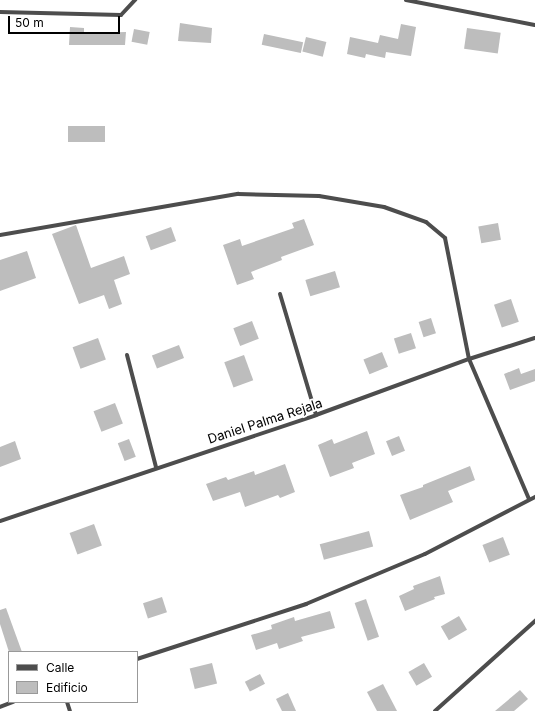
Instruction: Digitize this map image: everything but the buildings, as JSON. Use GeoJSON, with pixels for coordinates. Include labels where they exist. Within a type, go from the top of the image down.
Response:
{"type":"FeatureCollection","features":[{"type":"Feature","properties":{"kind":"street"},"geometry":{"type":"LineString","coordinates":[[0,12],[122,15],[135,0]]}},
{"type":"Feature","properties":{"kind":"street"},"geometry":{"type":"LineString","coordinates":[[406,0],[535,25]]}},
{"type":"Feature","properties":{"kind":"street"},"geometry":{"type":"LineString","coordinates":[[0,235],[238,194],[319,196],[384,207],[426,222],[446,238],[469,359],[529,499]]}},
{"type":"Feature","properties":{"kind":"street"},"geometry":{"type":"LineString","coordinates":[[280,294],[316,415]]}},
{"type":"Feature","properties":{"kind":"street","name":"Daniel Palma Rejala"},"geometry":{"type":"LineString","coordinates":[[0,520],[316,415],[469,359],[535,338]]}},
{"type":"Feature","properties":{"kind":"street"},"geometry":{"type":"LineString","coordinates":[[127,355],[156,467]]}},
{"type":"Feature","properties":{"kind":"street"},"geometry":{"type":"LineString","coordinates":[[138,660],[306,604],[425,554],[535,496]]}},
{"type":"Feature","properties":{"kind":"street"},"geometry":{"type":"LineString","coordinates":[[435,711],[535,622]]}},
{"type":"Feature","properties":{"kind":"street"},"geometry":{"type":"LineString","coordinates":[[0,707],[10,703]]}}]}
